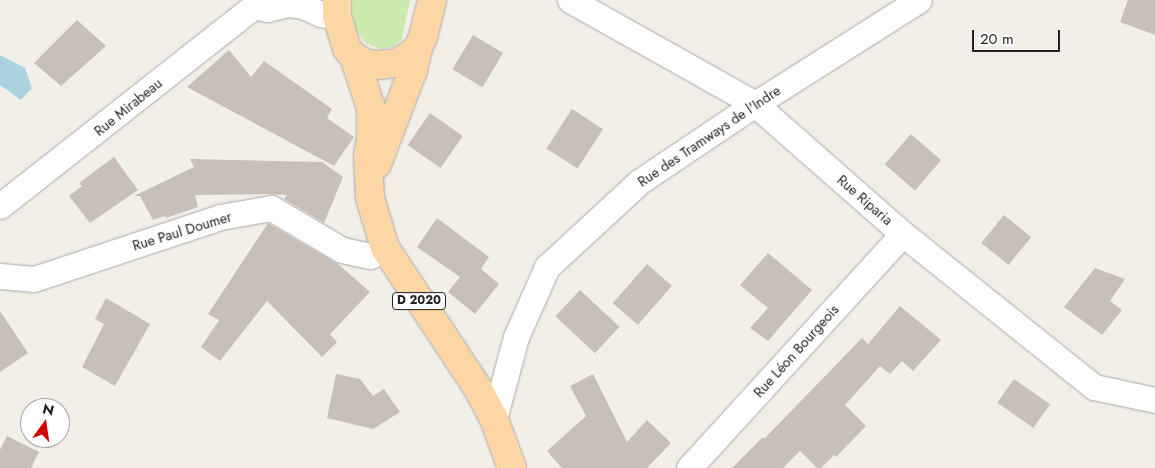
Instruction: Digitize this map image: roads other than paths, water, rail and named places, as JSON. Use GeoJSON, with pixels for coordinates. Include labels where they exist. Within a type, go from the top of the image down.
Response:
{"type":"FeatureCollection","features":[{"type":"Feature","properties":{"kind":"main road"},"geometry":{"type":"LineString","coordinates":[[337,8],[342,37],[354,58],[367,64],[396,63],[418,48],[423,37],[432,0]]}},
{"type":"Feature","properties":{"kind":"main road","name":"D 2020"},"geometry":{"type":"LineString","coordinates":[[370,173],[378,161],[386,141],[413,70],[418,48]]}},
{"type":"Feature","properties":{"kind":"main road","name":"D 2020"},"geometry":{"type":"LineString","coordinates":[[354,58],[371,108],[368,157],[370,198],[385,248],[477,387],[494,419],[512,468]]}},
{"type":"Feature","properties":{"kind":"street","name":"Rue Riparia"},"geometry":{"type":"LineString","coordinates":[[570,0],[755,104],[903,234],[1094,387],[1155,400]]}},
{"type":"Feature","properties":{"kind":"street","name":"Rue des Tramways de l'Indre"},"geometry":{"type":"LineString","coordinates":[[494,419],[516,337],[547,267],[639,182],[755,104],[919,0]]}},
{"type":"Feature","properties":{"kind":"street","name":"Rue Mirabeau"},"geometry":{"type":"LineString","coordinates":[[0,206],[256,3],[267,9],[287,4],[304,6],[320,14],[337,8]]}},
{"type":"Feature","properties":{"kind":"street","name":"Rue Paul Doumer"},"geometry":{"type":"LineString","coordinates":[[0,276],[34,279],[220,217],[271,208],[342,250],[370,256],[385,248]]}},
{"type":"Feature","properties":{"kind":"street","name":"Rue Léon Bourgeois"},"geometry":{"type":"LineString","coordinates":[[689,468],[903,234]]}},
{"type":"Feature","properties":{"kind":"water"},"geometry":{"type":"Polygon","coordinates":[[[0,55],[25,68],[32,88],[21,100],[0,85],[0,55]]]}}]}
